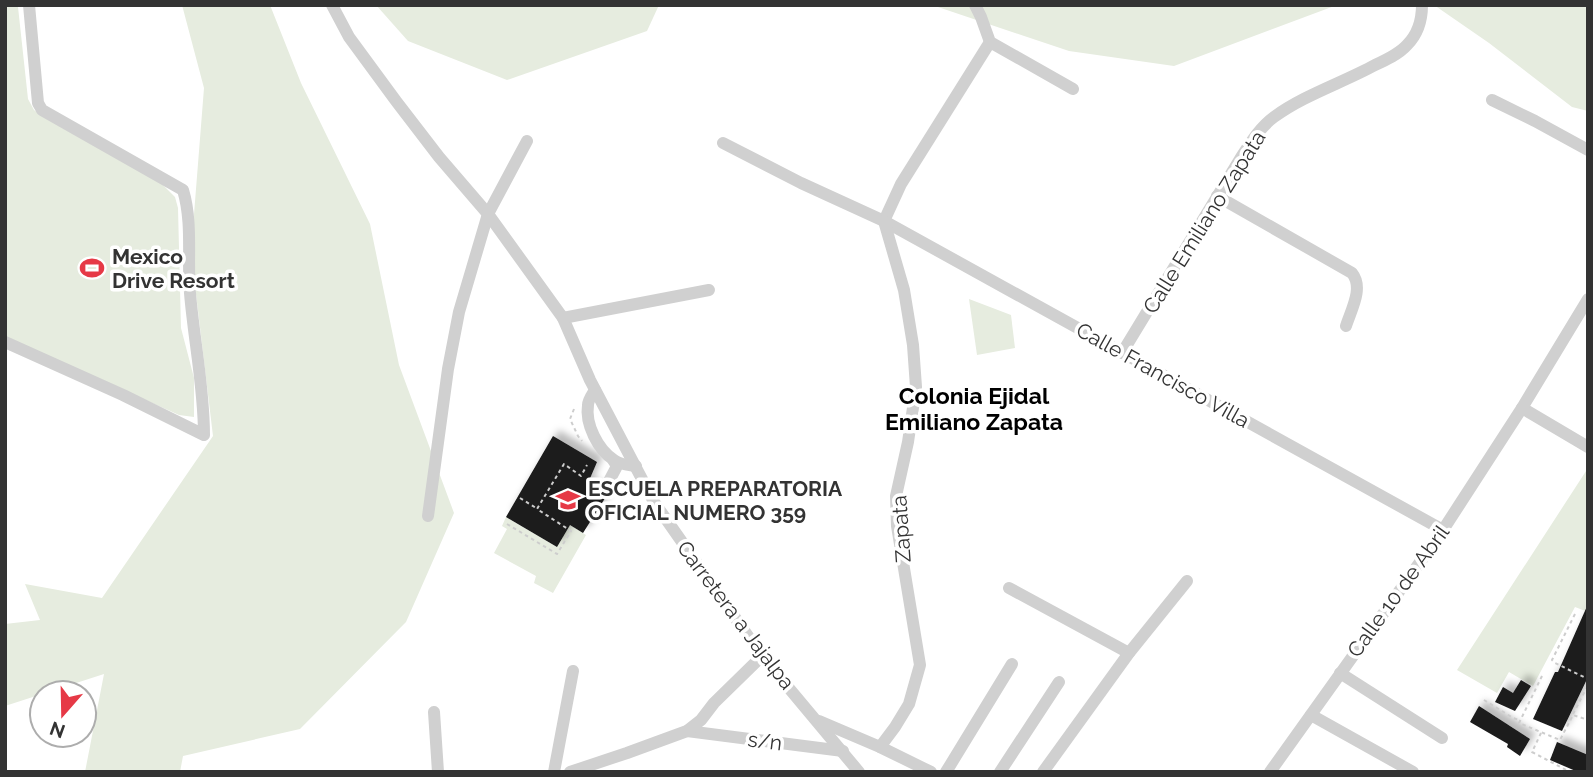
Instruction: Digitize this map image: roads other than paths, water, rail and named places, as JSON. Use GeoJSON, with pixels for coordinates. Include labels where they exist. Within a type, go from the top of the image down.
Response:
{"type":"FeatureCollection","features":[{"type":"Feature","properties":{"kind":"street"},"geometry":{"type":"LineString","coordinates":[[5,342],[204,435],[204,407],[190,292],[188,221],[183,190],[42,110],[38,103],[29,5]]}},
{"type":"Feature","properties":{"kind":"street","name":"Carretera a Jajalpa"},"geometry":{"type":"LineString","coordinates":[[332,5],[349,37],[396,101],[490,216],[563,318],[596,390],[654,502],[762,656],[816,719],[932,772]]}},
{"type":"Feature","properties":{"kind":"street"},"geometry":{"type":"LineString","coordinates":[[975,5],[990,42],[1073,89]]}},
{"type":"Feature","properties":{"kind":"street","name":"Calle Emiliano Zapata"},"geometry":{"type":"LineString","coordinates":[[1122,353],[1258,132],[1294,104],[1365,71],[1405,48],[1420,24],[1422,5]]}},
{"type":"Feature","properties":{"kind":"street"},"geometry":{"type":"LineString","coordinates":[[884,221],[901,184],[990,42]]}},
{"type":"Feature","properties":{"kind":"street"},"geometry":{"type":"LineString","coordinates":[[1492,100],[1588,150]]}},
{"type":"Feature","properties":{"kind":"street"},"geometry":{"type":"LineString","coordinates":[[428,516],[457,323],[490,216],[527,141]]}},
{"type":"Feature","properties":{"kind":"street","name":"Calle Francisco Villa"},"geometry":{"type":"LineString","coordinates":[[723,143],[884,221],[1443,530]]}},
{"type":"Feature","properties":{"kind":"street"},"geometry":{"type":"LineString","coordinates":[[1217,196],[1352,273],[1356,278],[1357,291],[1346,326]]}},
{"type":"Feature","properties":{"kind":"street","name":"Zapata"},"geometry":{"type":"LineString","coordinates":[[880,747],[909,704],[920,666],[897,526],[896,496],[916,387],[913,345],[904,290],[884,221]]}},
{"type":"Feature","properties":{"kind":"street"},"geometry":{"type":"LineString","coordinates":[[563,318],[709,290]]}},
{"type":"Feature","properties":{"kind":"street","name":"Calle 10 de Abril"},"geometry":{"type":"LineString","coordinates":[[1270,772],[1443,530],[1588,299]]}},
{"type":"Feature","properties":{"kind":"street"},"geometry":{"type":"LineString","coordinates":[[579,420],[596,390]]}},
{"type":"Feature","properties":{"kind":"street"},"geometry":{"type":"LineString","coordinates":[[588,402],[588,416],[594,434],[617,466],[607,485]]}},
{"type":"Feature","properties":{"kind":"street"},"geometry":{"type":"LineString","coordinates":[[1522,408],[1588,447]]}},
{"type":"Feature","properties":{"kind":"street"},"geometry":{"type":"LineString","coordinates":[[613,460],[636,466]]}},
{"type":"Feature","properties":{"kind":"street"},"geometry":{"type":"LineString","coordinates":[[1043,772],[1129,653],[1187,581]]}},
{"type":"Feature","properties":{"kind":"street"},"geometry":{"type":"LineString","coordinates":[[1009,588],[1129,653]]}},
{"type":"Feature","properties":{"kind":"street"},"geometry":{"type":"LineString","coordinates":[[570,772],[687,731],[701,720],[727,689],[762,656]]}},
{"type":"Feature","properties":{"kind":"street"},"geometry":{"type":"LineString","coordinates":[[946,772],[1012,664]]}},
{"type":"Feature","properties":{"kind":"street"},"geometry":{"type":"LineString","coordinates":[[554,772],[573,671]]}},
{"type":"Feature","properties":{"kind":"street"},"geometry":{"type":"LineString","coordinates":[[1340,673],[1442,738]]}},
{"type":"Feature","properties":{"kind":"street"},"geometry":{"type":"LineString","coordinates":[[1000,772],[1059,682]]}},
{"type":"Feature","properties":{"kind":"street"},"geometry":{"type":"LineString","coordinates":[[434,712],[438,772]]}},
{"type":"Feature","properties":{"kind":"street"},"geometry":{"type":"LineString","coordinates":[[1311,715],[1413,772]]}},
{"type":"Feature","properties":{"kind":"street"},"geometry":{"type":"LineString","coordinates":[[816,719],[859,772]]}},
{"type":"Feature","properties":{"kind":"street","name":"s/n"},"geometry":{"type":"LineString","coordinates":[[687,731],[843,751]]}},
{"type":"Feature","properties":{"kind":"place","name":"Mexico Drive Resort"},"geometry":{"type":"Point","coordinates":[92,268]}},
{"type":"Feature","properties":{"kind":"place","name":"ESCUELA PREPARATORIA OFICIAL NUMERO 359"},"geometry":{"type":"Point","coordinates":[568,500]}},
{"type":"Feature","properties":{"kind":"district","name":"Colonia Ejidal Emiliano Zapata"},"geometry":{"type":"Point","coordinates":[974,408]}}]}
